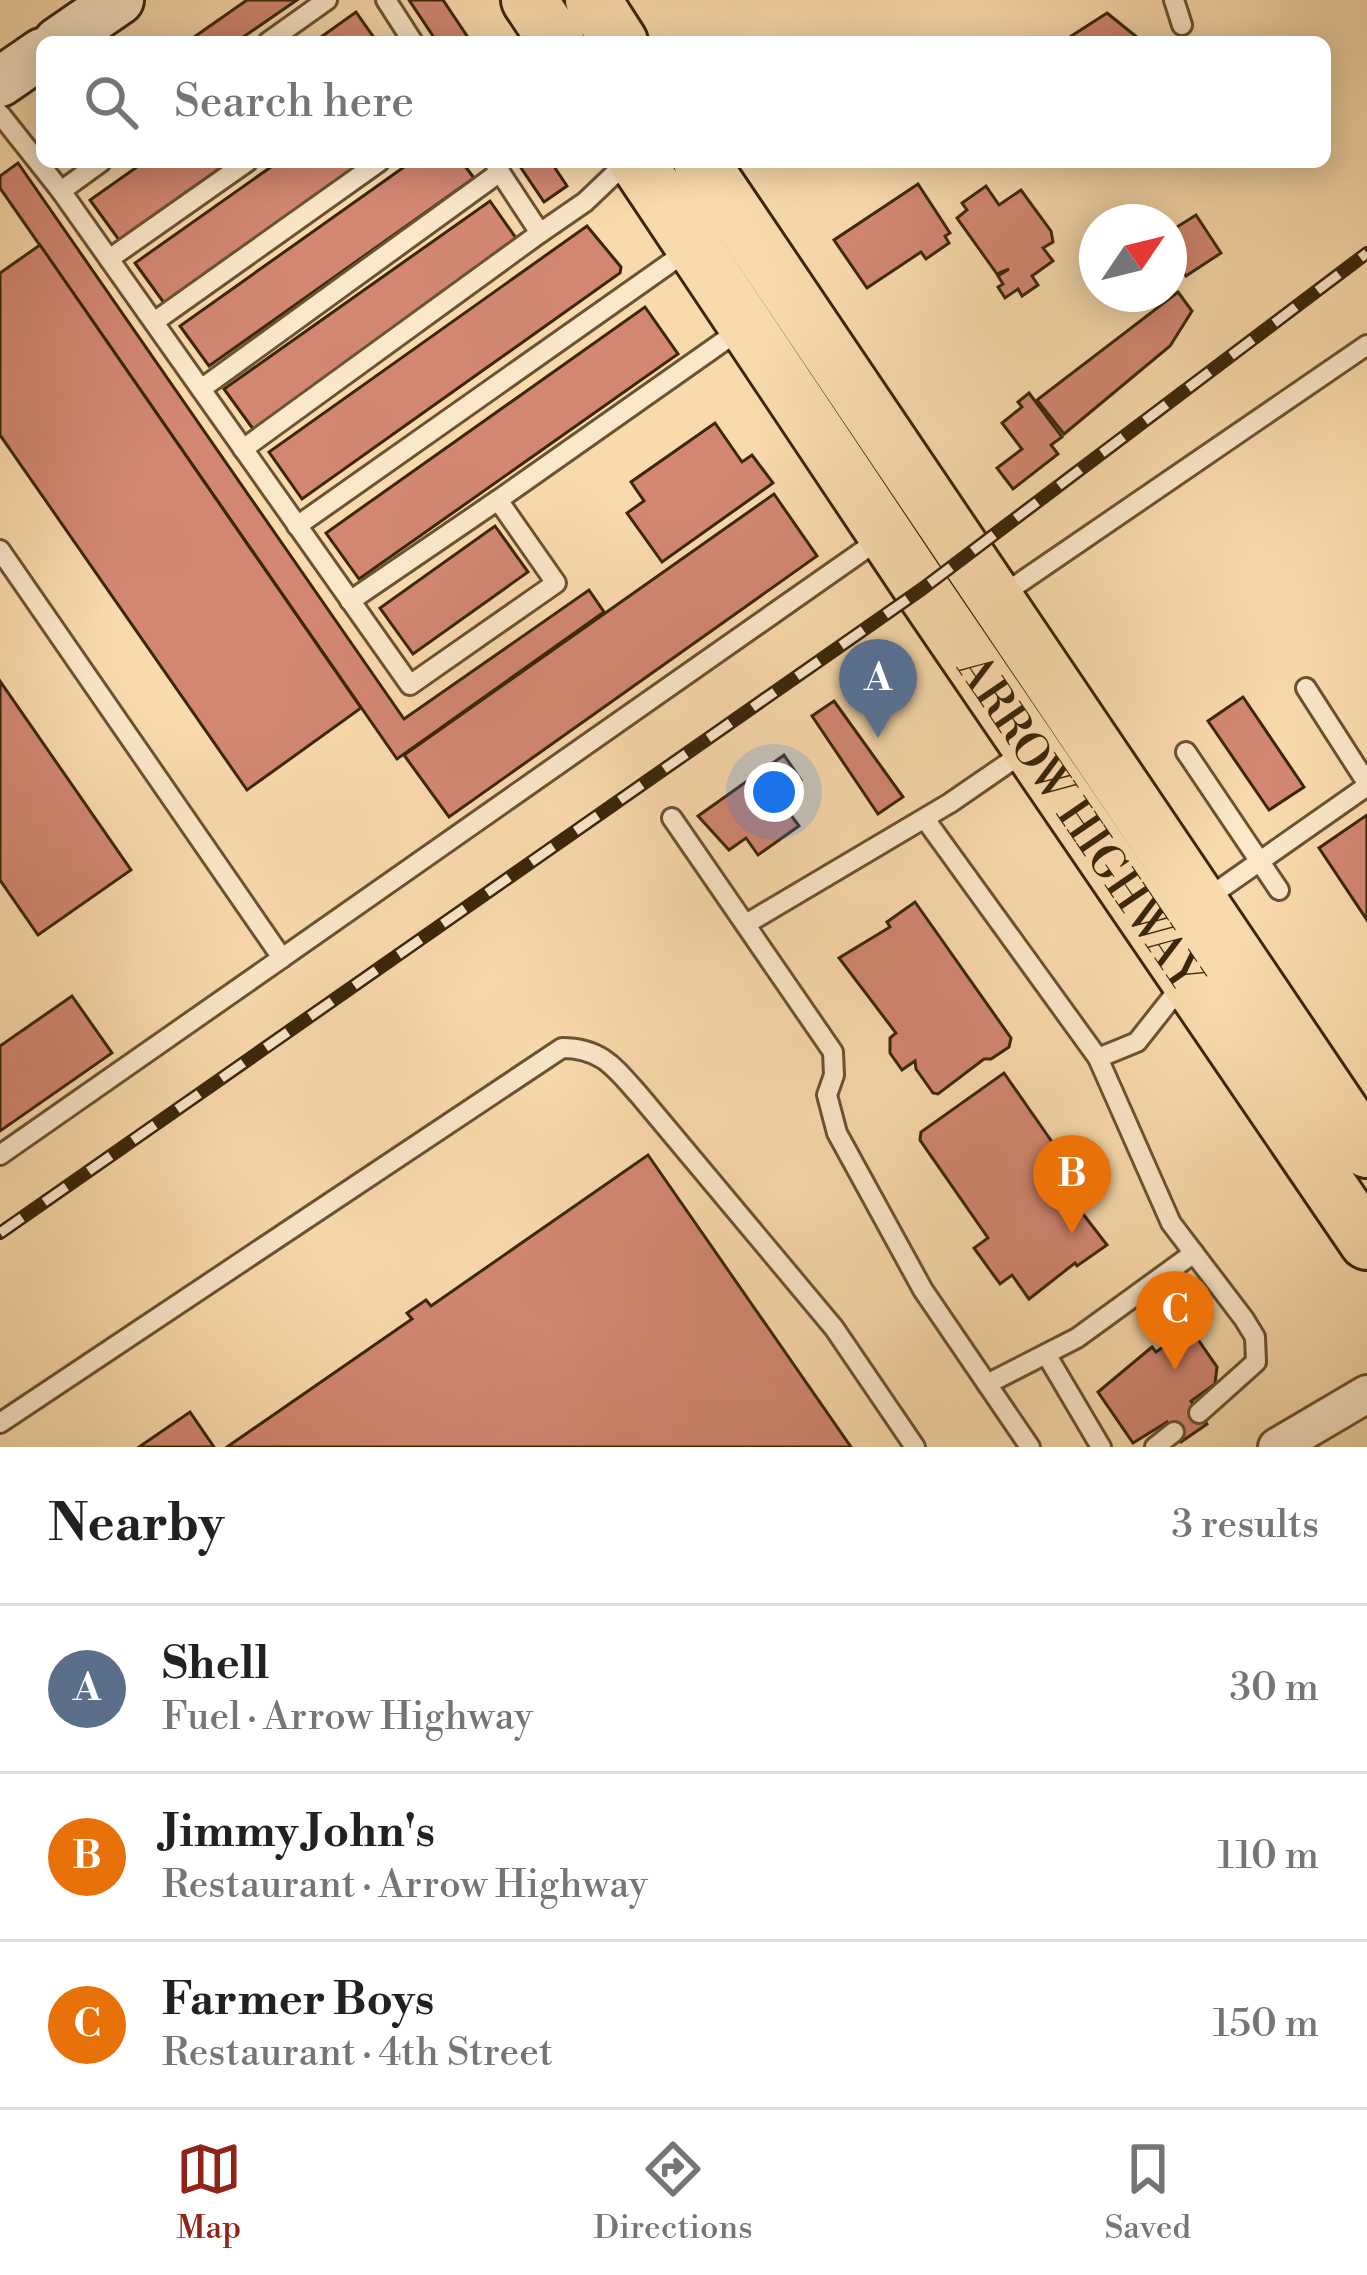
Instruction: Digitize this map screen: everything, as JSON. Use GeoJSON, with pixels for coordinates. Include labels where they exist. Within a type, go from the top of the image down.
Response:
{"type":"FeatureCollection","features":[{"type":"Feature","properties":{"kind":"main road"},"geometry":{"type":"LineString","coordinates":[[530,0],[553,36]]}},
{"type":"Feature","properties":{"kind":"main road"},"geometry":{"type":"LineString","coordinates":[[593,0],[616,36]]}},
{"type":"Feature","properties":{"kind":"main road","name":"ARROW HIGHWAY"},"geometry":{"type":"LineString","coordinates":[[642,168],[886,535],[1202,902],[1367,1150]]}},
{"type":"Feature","properties":{"kind":"main road","name":"ARROW HIGHWAY"},"geometry":{"type":"LineString","coordinates":[[704,168],[998,598],[1052,731],[1187,979],[1367,1242]]}},
{"type":"Feature","properties":{"kind":"street"},"geometry":{"type":"LineString","coordinates":[[66,36],[116,1]]}},
{"type":"Feature","properties":{"kind":"street"},"geometry":{"type":"LineString","coordinates":[[0,82],[36,57]]}},
{"type":"Feature","properties":{"kind":"street"},"geometry":{"type":"LineString","coordinates":[[1277,1447],[1367,1394]]}},
{"type":"Feature","properties":{"kind":"lane"},"geometry":{"type":"LineString","coordinates":[[276,36],[327,0]]}},
{"type":"Feature","properties":{"kind":"lane"},"geometry":{"type":"LineString","coordinates":[[386,0],[409,36]]}},
{"type":"Feature","properties":{"kind":"lane"},"geometry":{"type":"LineString","coordinates":[[1174,0],[1182,25]]}},
{"type":"Feature","properties":{"kind":"lane"},"geometry":{"type":"LineString","coordinates":[[0,114],[36,159]]}},
{"type":"Feature","properties":{"kind":"lane"},"geometry":{"type":"LineString","coordinates":[[43,168],[410,686],[556,583],[498,500]]}},
{"type":"Feature","properties":{"kind":"lane"},"geometry":{"type":"LineString","coordinates":[[61,190],[92,168]]}},
{"type":"Feature","properties":{"kind":"lane"},"geometry":{"type":"LineString","coordinates":[[110,259],[239,168]]}},
{"type":"Feature","properties":{"kind":"lane"},"geometry":{"type":"LineString","coordinates":[[154,322],[371,168]]}},
{"type":"Feature","properties":{"kind":"lane"},"geometry":{"type":"LineString","coordinates":[[201,389],[495,168]]}},
{"type":"Feature","properties":{"kind":"lane"},"geometry":{"type":"LineString","coordinates":[[497,168],[540,233]]}},
{"type":"Feature","properties":{"kind":"lane"},"geometry":{"type":"LineString","coordinates":[[243,448],[585,202],[621,168]]}},
{"type":"Feature","properties":{"kind":"lane"},"geometry":{"type":"LineString","coordinates":[[297,526],[694,246]]}},
{"type":"Feature","properties":{"kind":"lane"},"geometry":{"type":"LineString","coordinates":[[350,601],[746,325]]}},
{"type":"Feature","properties":{"kind":"lane"},"geometry":{"type":"LineString","coordinates":[[998,598],[1367,345]]}},
{"type":"Feature","properties":{"kind":"lane"},"geometry":{"type":"LineString","coordinates":[[0,1155],[886,535]]}},
{"type":"Feature","properties":{"kind":"lane"},"geometry":{"type":"LineString","coordinates":[[0,550],[282,958]]}},
{"type":"Feature","properties":{"kind":"lane"},"geometry":{"type":"LineString","coordinates":[[1202,902],[1367,784],[1306,688]]}},
{"type":"Feature","properties":{"kind":"lane"},"geometry":{"type":"LineString","coordinates":[[746,924],[925,819],[1052,731]]}},
{"type":"Feature","properties":{"kind":"lane"},"geometry":{"type":"LineString","coordinates":[[1186,752],[1280,890]]}},
{"type":"Feature","properties":{"kind":"lane"},"geometry":{"type":"LineString","coordinates":[[672,818],[833,1052],[834,1075],[827,1095],[837,1133],[923,1290],[1030,1447]]}},
{"type":"Feature","properties":{"kind":"lane"},"geometry":{"type":"LineString","coordinates":[[925,819],[1098,1058],[1171,1223],[1255,1337],[1256,1362],[1199,1413]]}},
{"type":"Feature","properties":{"kind":"lane"},"geometry":{"type":"LineString","coordinates":[[1098,1058],[1137,1042],[1187,979]]}},
{"type":"Feature","properties":{"kind":"lane"},"geometry":{"type":"LineString","coordinates":[[0,1423],[562,1048],[584,1048],[608,1061],[640,1096],[834,1328],[915,1447]]}},
{"type":"Feature","properties":{"kind":"lane"},"geometry":{"type":"LineString","coordinates":[[987,1384],[1077,1338],[1193,1252]]}},
{"type":"Feature","properties":{"kind":"lane"},"geometry":{"type":"LineString","coordinates":[[1046,1354],[1101,1447]]}},
{"type":"Feature","properties":{"kind":"lane"},"geometry":{"type":"LineString","coordinates":[[1155,1447],[1174,1432]]}},
{"type":"Feature","properties":{"kind":"building"},"geometry":{"type":"Polygon","coordinates":[[[247,0],[297,0],[245,36],[196,36],[247,0]]]}},
{"type":"Feature","properties":{"kind":"building"},"geometry":{"type":"Polygon","coordinates":[[[409,0],[443,0],[467,36],[433,36],[409,0]]]}},
{"type":"Feature","properties":{"kind":"building"},"geometry":{"type":"Polygon","coordinates":[[[356,12],[373,36],[322,36],[356,12]]]}},
{"type":"Feature","properties":{"kind":"building"},"geometry":{"type":"Polygon","coordinates":[[[1107,13],[1136,36],[1071,36],[1107,13]]]}},
{"type":"Feature","properties":{"kind":"building"},"geometry":{"type":"Polygon","coordinates":[[[18,163],[404,719],[589,590],[604,612],[397,759],[0,188],[0,176],[18,163]]]}},
{"type":"Feature","properties":{"kind":"building"},"geometry":{"type":"Polygon","coordinates":[[[135,168],[221,168],[119,240],[90,200],[135,168]]]}},
{"type":"Feature","properties":{"kind":"building"},"geometry":{"type":"Polygon","coordinates":[[[270,168],[355,168],[164,303],[135,263],[270,168]]]}},
{"type":"Feature","properties":{"kind":"building"},"geometry":{"type":"Polygon","coordinates":[[[403,168],[466,168],[474,178],[209,366],[180,326],[403,168]]]}},
{"type":"Feature","properties":{"kind":"building"},"geometry":{"type":"Polygon","coordinates":[[[521,168],[555,168],[567,186],[544,202],[521,168]]]}},
{"type":"Feature","properties":{"kind":"building"},"geometry":{"type":"Polygon","coordinates":[[[918,184],[950,233],[945,236],[949,243],[926,259],[921,252],[867,288],[834,240],[918,184]]]}},
{"type":"Feature","properties":{"kind":"building"},"geometry":{"type":"Polygon","coordinates":[[[986,186],[999,205],[1021,190],[1051,231],[1053,242],[1043,248],[1053,261],[1032,276],[1038,285],[1022,296],[1018,289],[1005,298],[998,276],[1009,269],[997,274],[957,218],[967,210],[962,203],[986,186]]]}},
{"type":"Feature","properties":{"kind":"building"},"geometry":{"type":"Polygon","coordinates":[[[490,201],[518,241],[253,429],[224,389],[490,201]]]}},
{"type":"Feature","properties":{"kind":"building"},"geometry":{"type":"Polygon","coordinates":[[[1196,215],[1221,253],[1187,275],[1187,221],[1196,215]]]}},
{"type":"Feature","properties":{"kind":"building"},"geometry":{"type":"Polygon","coordinates":[[[587,226],[621,267],[620,273],[302,499],[269,452],[587,226]]]}},
{"type":"Feature","properties":{"kind":"building"},"geometry":{"type":"Polygon","coordinates":[[[40,245],[361,708],[247,790],[0,435],[0,273],[40,245]]]}},
{"type":"Feature","properties":{"kind":"building"},"geometry":{"type":"Polygon","coordinates":[[[1187,304],[1192,311],[1170,346],[1064,434],[1037,400],[1152,312],[1187,312],[1187,304]]]}},
{"type":"Feature","properties":{"kind":"building"},"geometry":{"type":"Polygon","coordinates":[[[645,307],[678,354],[359,579],[326,533],[645,307]]]}},
{"type":"Feature","properties":{"kind":"building"},"geometry":{"type":"Polygon","coordinates":[[[1029,393],[1062,437],[1051,445],[1058,454],[1013,489],[997,468],[1022,449],[1002,423],[1022,407],[1018,402],[1029,393]]]}},
{"type":"Feature","properties":{"kind":"building"},"geometry":{"type":"Polygon","coordinates":[[[715,423],[742,462],[752,455],[773,483],[662,562],[627,513],[644,501],[631,482],[715,423]]]}},
{"type":"Feature","properties":{"kind":"building"},"geometry":{"type":"Polygon","coordinates":[[[774,494],[817,556],[449,817],[404,755],[774,494]]]}},
{"type":"Feature","properties":{"kind":"building"},"geometry":{"type":"Polygon","coordinates":[[[495,526],[528,572],[413,654],[380,608],[495,526]]]}},
{"type":"Feature","properties":{"kind":"building"},"geometry":{"type":"Polygon","coordinates":[[[0,681],[131,870],[38,935],[0,880],[0,681]]]}},
{"type":"Feature","properties":{"kind":"building"},"geometry":{"type":"Polygon","coordinates":[[[1243,697],[1304,787],[1269,810],[1208,721],[1243,697]]]}},
{"type":"Feature","properties":{"kind":"building"},"geometry":{"type":"Polygon","coordinates":[[[834,701],[903,797],[878,814],[812,716],[834,701]]]}},
{"type":"Feature","properties":{"kind":"building"},"geometry":{"type":"Polygon","coordinates":[[[784,755],[801,780],[769,802],[777,813],[785,807],[799,826],[758,855],[746,838],[729,850],[698,816],[784,755]]]}},
{"type":"Feature","properties":{"kind":"building"},"geometry":{"type":"Polygon","coordinates":[[[1367,815],[1367,920],[1319,848],[1367,815]]]}},
{"type":"Feature","properties":{"kind":"building"},"geometry":{"type":"Polygon","coordinates":[[[915,902],[1011,1038],[1009,1047],[984,1059],[938,1094],[916,1069],[915,1061],[902,1070],[890,1053],[890,1038],[896,1033],[839,958],[890,927],[887,922],[915,902]]]}},
{"type":"Feature","properties":{"kind":"building"},"geometry":{"type":"Polygon","coordinates":[[[72,996],[112,1053],[0,1131],[0,1046],[72,996]]]}},
{"type":"Feature","properties":{"kind":"building"},"geometry":{"type":"Polygon","coordinates":[[[1004,1073],[1066,1162],[1058,1167],[1079,1197],[1073,1201],[1107,1245],[1029,1299],[1012,1275],[1000,1284],[974,1248],[988,1238],[920,1140],[921,1132],[1004,1073]]]}},
{"type":"Feature","properties":{"kind":"building"},"geometry":{"type":"Polygon","coordinates":[[[648,1155],[851,1447],[227,1447],[412,1319],[407,1313],[426,1300],[431,1306],[648,1155]]]}},
{"type":"Feature","properties":{"kind":"building"},"geometry":{"type":"Polygon","coordinates":[[[1190,1328],[1217,1367],[1215,1384],[1191,1401],[1207,1424],[1181,1442],[1167,1422],[1133,1443],[1098,1392],[1152,1347],[1156,1352],[1190,1328]]]}},
{"type":"Feature","properties":{"kind":"building"},"geometry":{"type":"Polygon","coordinates":[[[190,1412],[214,1447],[139,1447],[190,1412]]]}},
{"type":"Feature","properties":{"kind":"railway"},"geometry":{"type":"LineString","coordinates":[[0,1233],[922,589],[1367,253]]}},
{"type":"Feature","properties":{"kind":"place","name":"Shell"},"geometry":{"type":"Point","coordinates":[878,738]}},
{"type":"Feature","properties":{"kind":"place","name":"Jimmy John's"},"geometry":{"type":"Point","coordinates":[1072,1234]}},
{"type":"Feature","properties":{"kind":"place","name":"Farmer Boys"},"geometry":{"type":"Point","coordinates":[1175,1370]}}]}
